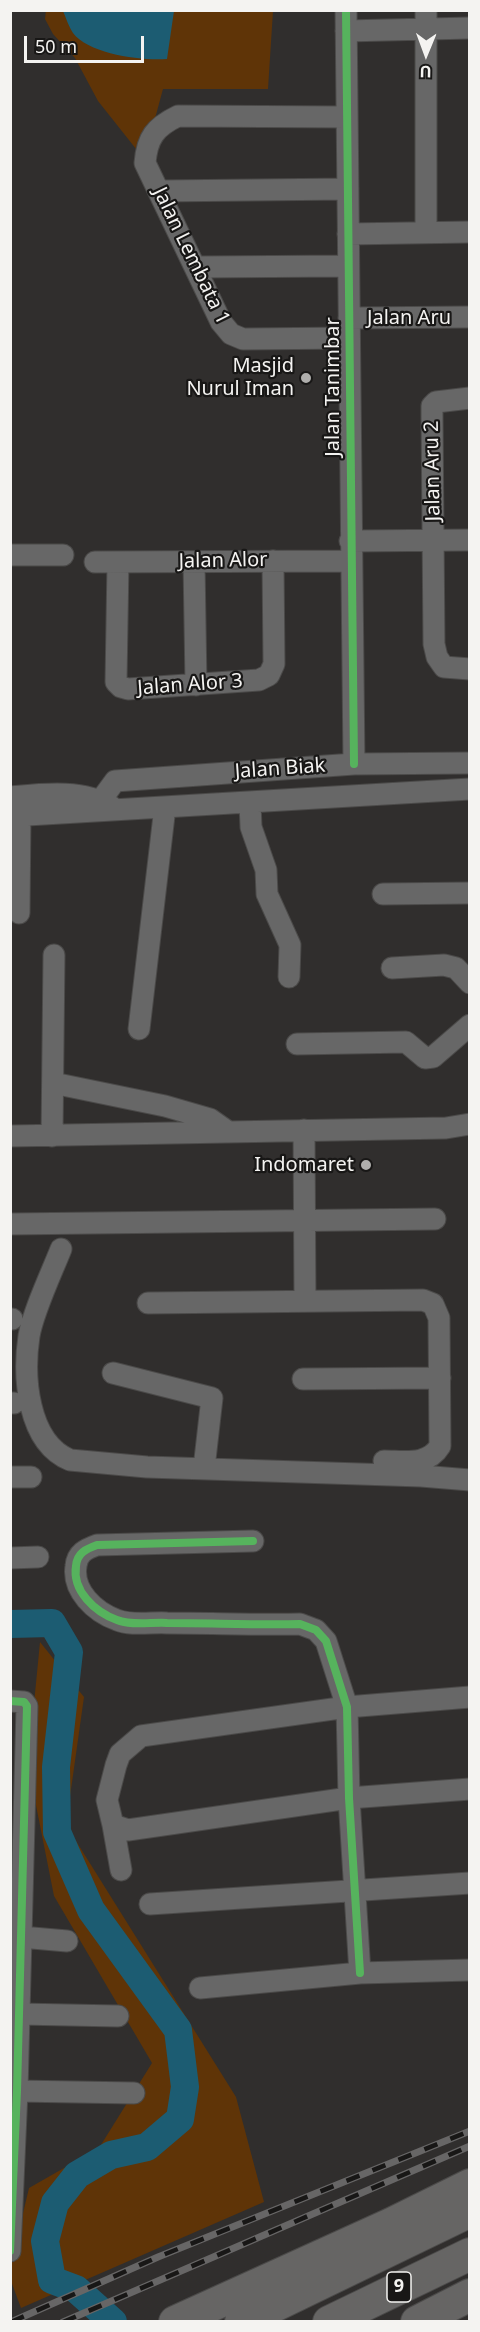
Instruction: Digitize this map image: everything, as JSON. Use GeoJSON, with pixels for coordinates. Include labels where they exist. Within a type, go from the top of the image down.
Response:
{"type":"FeatureCollection","features":[{"type":"Feature","properties":{"kind":"highway"},"geometry":{"type":"LineString","coordinates":[[175,2322],[391,2224],[470,2185]]}},
{"type":"Feature","properties":{"kind":"highway"},"geometry":{"type":"LineString","coordinates":[[241,2322],[470,2211]]}},
{"type":"Feature","properties":{"kind":"highway"},"geometry":{"type":"LineString","coordinates":[[425,2274],[470,2249]]}},
{"type":"Feature","properties":{"kind":"highway","name":"9"},"geometry":{"type":"LineString","coordinates":[[329,2322],[470,2254]]}},
{"type":"Feature","properties":{"kind":"highway","name":"9"},"geometry":{"type":"LineString","coordinates":[[417,2322],[470,2295]]}},
{"type":"Feature","properties":{"kind":"highway"},"geometry":{"type":"LineString","coordinates":[[446,2322],[470,2307]]}},
{"type":"Feature","properties":{"kind":"street"},"geometry":{"type":"LineString","coordinates":[[346,21],[426,19],[470,28]]}},
{"type":"Feature","properties":{"kind":"street"},"geometry":{"type":"LineString","coordinates":[[426,19],[426,232]]}},
{"type":"Feature","properties":{"kind":"street","name":"Jalan Tanimbar"},"geometry":{"type":"LineString","coordinates":[[346,21],[354,764]]}},
{"type":"Feature","properties":{"kind":"street","name":"Jalan Lembata 1"},"geometry":{"type":"LineString","coordinates":[[347,117],[178,116],[164,123],[154,133],[147,146],[145,163],[221,322],[231,334],[243,339],[349,328]]}},
{"type":"Feature","properties":{"kind":"street"},"geometry":{"type":"LineString","coordinates":[[159,191],[348,189]]}},
{"type":"Feature","properties":{"kind":"street"},"geometry":{"type":"LineString","coordinates":[[348,234],[470,232]]}},
{"type":"Feature","properties":{"kind":"street"},"geometry":{"type":"LineString","coordinates":[[195,267],[348,266]]}},
{"type":"Feature","properties":{"kind":"street","name":"Jalan Aru"},"geometry":{"type":"LineString","coordinates":[[349,328],[470,317]]}},
{"type":"Feature","properties":{"kind":"street","name":"Jalan Aru 2"},"geometry":{"type":"LineString","coordinates":[[435,540],[432,406],[440,399],[470,398]]}},
{"type":"Feature","properties":{"kind":"street"},"geometry":{"type":"LineString","coordinates":[[435,540],[434,644],[437,657],[444,667],[470,669]]}},
{"type":"Feature","properties":{"kind":"street","name":"Jalan Alor"},"geometry":{"type":"LineString","coordinates":[[95,562],[273,561],[435,540],[470,540]]}},
{"type":"Feature","properties":{"kind":"street"},"geometry":{"type":"LineString","coordinates":[[10,555],[63,555]]}},
{"type":"Feature","properties":{"kind":"street","name":"Jalan Alor 3"},"geometry":{"type":"LineString","coordinates":[[118,562],[116,682],[128,690],[259,680],[268,675],[274,664],[273,561]]}},
{"type":"Feature","properties":{"kind":"street"},"geometry":{"type":"LineString","coordinates":[[194,562],[196,685]]}},
{"type":"Feature","properties":{"kind":"street","name":"Jalan Biak"},"geometry":{"type":"LineString","coordinates":[[110,805],[115,781],[354,764],[470,763]]}},
{"type":"Feature","properties":{"kind":"street","name":"Jalan Biak"},"geometry":{"type":"LineString","coordinates":[[14,810],[110,805],[165,807],[470,789]]}},
{"type":"Feature","properties":{"kind":"street"},"geometry":{"type":"LineString","coordinates":[[250,803],[251,827],[266,870],[267,894],[290,945],[289,977]]}},
{"type":"Feature","properties":{"kind":"street"},"geometry":{"type":"LineString","coordinates":[[139,1029],[165,807]]}},
{"type":"Feature","properties":{"kind":"street"},"geometry":{"type":"LineString","coordinates":[[14,810],[19,913]]}},
{"type":"Feature","properties":{"kind":"street"},"geometry":{"type":"LineString","coordinates":[[383,894],[470,893]]}},
{"type":"Feature","properties":{"kind":"street"},"geometry":{"type":"LineString","coordinates":[[52,1136],[54,955]]}},
{"type":"Feature","properties":{"kind":"street"},"geometry":{"type":"LineString","coordinates":[[392,969],[444,965],[456,968],[470,983]]}},
{"type":"Feature","properties":{"kind":"street"},"geometry":{"type":"LineString","coordinates":[[297,1044],[406,1042],[425,1058],[433,1057],[470,1025]]}},
{"type":"Feature","properties":{"kind":"street"},"geometry":{"type":"LineString","coordinates":[[53,1083],[165,1106],[210,1119],[228,1131]]}},
{"type":"Feature","properties":{"kind":"street"},"geometry":{"type":"LineString","coordinates":[[10,1136],[446,1128],[470,1124]]}},
{"type":"Feature","properties":{"kind":"street"},"geometry":{"type":"LineString","coordinates":[[304,1130],[304,1301]]}},
{"type":"Feature","properties":{"kind":"street"},"geometry":{"type":"LineString","coordinates":[[10,1224],[435,1219]]}},
{"type":"Feature","properties":{"kind":"street"},"geometry":{"type":"LineString","coordinates":[[61,1249],[29,1334],[26,1374],[35,1420],[48,1444],[59,1455],[70,1460],[147,1467],[421,1476],[470,1480]]}},
{"type":"Feature","properties":{"kind":"street"},"geometry":{"type":"LineString","coordinates":[[148,1303],[423,1300],[433,1304],[439,1318],[440,1378],[440,1446],[434,1456],[420,1461],[318,1461]]}},
{"type":"Feature","properties":{"kind":"street"},"geometry":{"type":"LineString","coordinates":[[113,1373],[212,1398],[204,1468]]}},
{"type":"Feature","properties":{"kind":"street"},"geometry":{"type":"LineString","coordinates":[[303,1379],[440,1378]]}},
{"type":"Feature","properties":{"kind":"street"},"geometry":{"type":"LineString","coordinates":[[253,1541],[97,1545],[86,1549],[80,1555],[76,1566],[76,1578],[80,1592],[89,1603],[118,1620],[300,1624],[316,1630],[326,1641],[347,1707],[349,1798],[360,1973]]}},
{"type":"Feature","properties":{"kind":"street"},"geometry":{"type":"LineString","coordinates":[[10,1558],[38,1557]]}},
{"type":"Feature","properties":{"kind":"street"},"geometry":{"type":"LineString","coordinates":[[121,1870],[108,1800],[120,1754],[141,1736],[347,1707],[470,1697]]}},
{"type":"Feature","properties":{"kind":"street"},"geometry":{"type":"LineString","coordinates":[[10,2251],[17,2091],[14,2059],[19,2014],[21,1937],[17,1782],[27,1706],[24,1702],[15,1701]]}},
{"type":"Feature","properties":{"kind":"street"},"geometry":{"type":"LineString","coordinates":[[113,1825],[128,1830],[349,1798],[470,1789]]}},
{"type":"Feature","properties":{"kind":"street"},"geometry":{"type":"LineString","coordinates":[[150,1904],[470,1883]]}},
{"type":"Feature","properties":{"kind":"street"},"geometry":{"type":"LineString","coordinates":[[21,1937],[67,1941]]}},
{"type":"Feature","properties":{"kind":"street"},"geometry":{"type":"LineString","coordinates":[[200,1989],[360,1973],[470,1970]]}},
{"type":"Feature","properties":{"kind":"street"},"geometry":{"type":"LineString","coordinates":[[19,2014],[118,2016]]}},
{"type":"Feature","properties":{"kind":"street"},"geometry":{"type":"LineString","coordinates":[[17,2091],[134,2093]]}},
{"type":"Feature","properties":{"kind":"shaded area"},"geometry":{"type":"Polygon","coordinates":[[[46,10],[273,11],[268,89],[163,89],[144,159],[98,101],[75,58],[53,34],[45,19],[46,10]]]}},
{"type":"Feature","properties":{"kind":"shaded area"},"geometry":{"type":"Polygon","coordinates":[[[40,1642],[84,1697],[66,1825],[236,2097],[264,2202],[21,2308],[11,2281],[11,2264],[29,2188],[99,2148],[152,2063],[54,1896],[28,1765],[40,1642]]]}},
{"type":"Feature","properties":{"kind":"water"},"geometry":{"type":"Polygon","coordinates":[[[63,11],[174,11],[167,59],[116,55],[91,46],[73,33],[63,11]]]}},
{"type":"Feature","properties":{"kind":"waterway"},"geometry":{"type":"LineString","coordinates":[[10,1624],[52,1623],[69,1652],[56,1767],[57,1832],[91,1910],[178,2030],[185,2087],[180,2119],[147,2147],[111,2155],[77,2175],[55,2203],[45,2241],[52,2280],[76,2289],[113,2322]]}},
{"type":"Feature","properties":{"kind":"railway"},"geometry":{"type":"LineString","coordinates":[[11,2322],[158,2257],[470,2131]]}},
{"type":"Feature","properties":{"kind":"railway"},"geometry":{"type":"LineString","coordinates":[[63,2322],[470,2146]]}},
{"type":"Feature","properties":{"kind":"cycle path"},"geometry":{"type":"LineString","coordinates":[[346,10],[354,764]]}},
{"type":"Feature","properties":{"kind":"cycle path"},"geometry":{"type":"LineString","coordinates":[[253,1541],[97,1545],[80,1555],[76,1575],[81,1592],[93,1606],[123,1622],[300,1624],[316,1630],[326,1641],[347,1707],[349,1798],[360,1973]]}},
{"type":"Feature","properties":{"kind":"cycle path"},"geometry":{"type":"LineString","coordinates":[[10,1701],[24,1702],[27,1706],[17,2091],[10,2251]]}},
{"type":"Feature","properties":{"kind":"place","name":"Masjid Nurul Iman"},"geometry":{"type":"Point","coordinates":[306,378]}},
{"type":"Feature","properties":{"kind":"place","name":"Indomaret"},"geometry":{"type":"Point","coordinates":[366,1165]}}]}
